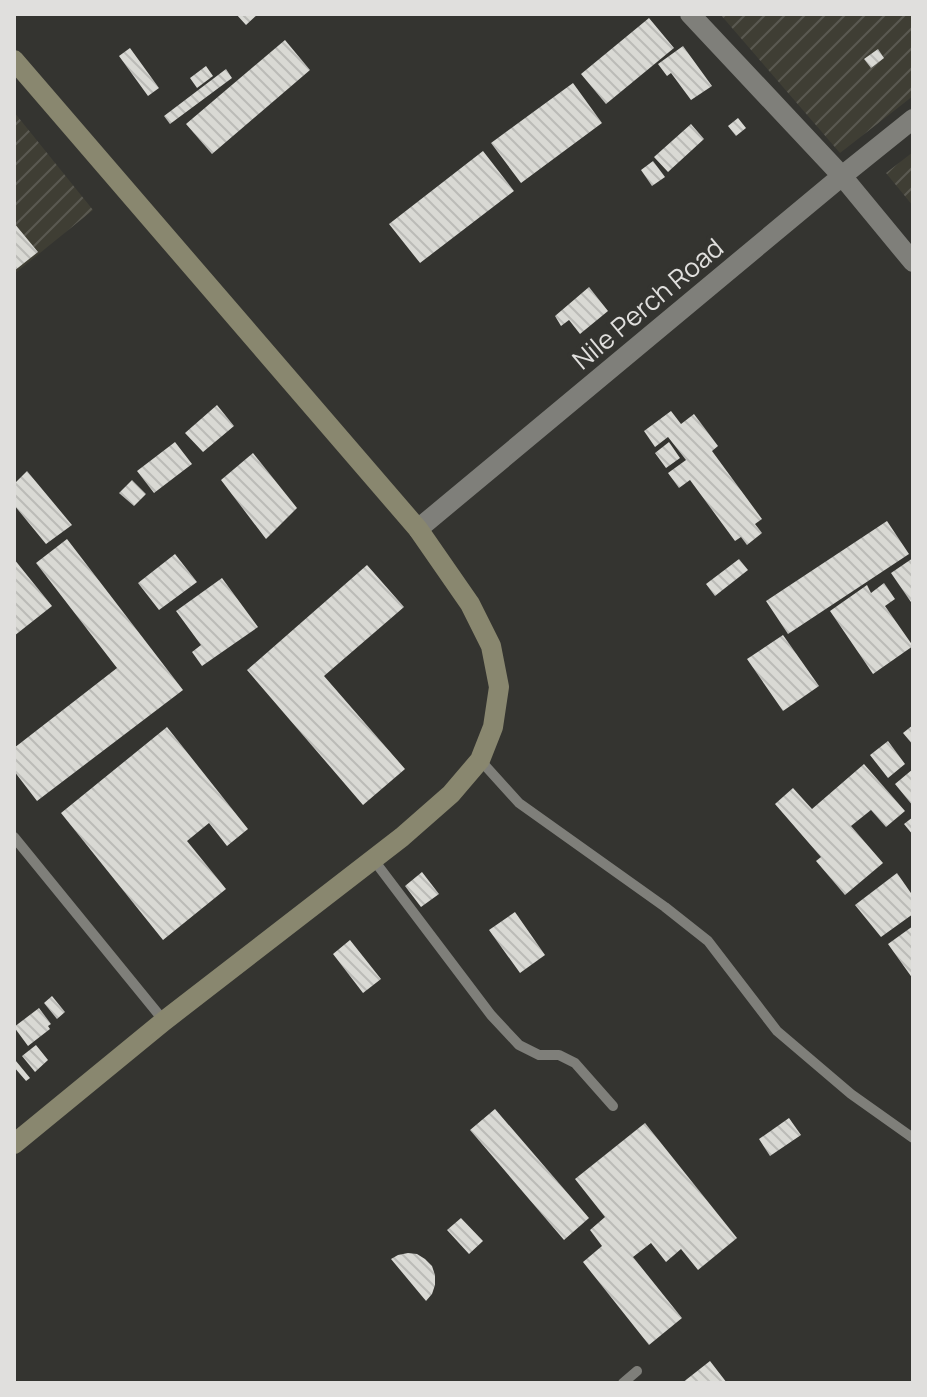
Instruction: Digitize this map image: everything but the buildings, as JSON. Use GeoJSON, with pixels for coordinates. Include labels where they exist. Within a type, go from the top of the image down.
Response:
{"type":"FeatureCollection","features":[{"type":"Feature","properties":{"kind":"street"},"geometry":{"type":"LineString","coordinates":[[690,14],[842,176],[913,262]]}},
{"type":"Feature","properties":{"kind":"street"},"geometry":{"type":"LineString","coordinates":[[14,60],[418,529],[470,604],[491,646],[499,687],[493,727],[480,760],[451,794],[402,837],[164,1021],[14,1144]]}},
{"type":"Feature","properties":{"kind":"street","name":"Nile Perch Road"},"geometry":{"type":"LineString","coordinates":[[418,529],[913,119]]}},
{"type":"Feature","properties":{"kind":"lane"},"geometry":{"type":"LineString","coordinates":[[480,760],[519,803],[708,941],[777,1031],[851,1094],[913,1138]]}},
{"type":"Feature","properties":{"kind":"lane"},"geometry":{"type":"LineString","coordinates":[[14,837],[164,1021]]}},
{"type":"Feature","properties":{"kind":"lane"},"geometry":{"type":"LineString","coordinates":[[373,859],[491,1015],[519,1045],[539,1055],[559,1055],[575,1063],[613,1106]]}},
{"type":"Feature","properties":{"kind":"lane"},"geometry":{"type":"LineString","coordinates":[[623,1383],[637,1371]]}},
{"type":"Feature","properties":{"kind":"shaded area"},"geometry":{"type":"Polygon","coordinates":[[[720,14],[913,14],[913,96],[840,153],[720,14]]]}},
{"type":"Feature","properties":{"kind":"shaded area"},"geometry":{"type":"Polygon","coordinates":[[[14,112],[93,210],[14,274],[14,112]]]}},
{"type":"Feature","properties":{"kind":"shaded area"},"geometry":{"type":"Polygon","coordinates":[[[913,152],[913,206],[886,173],[913,152]]]}}]}
